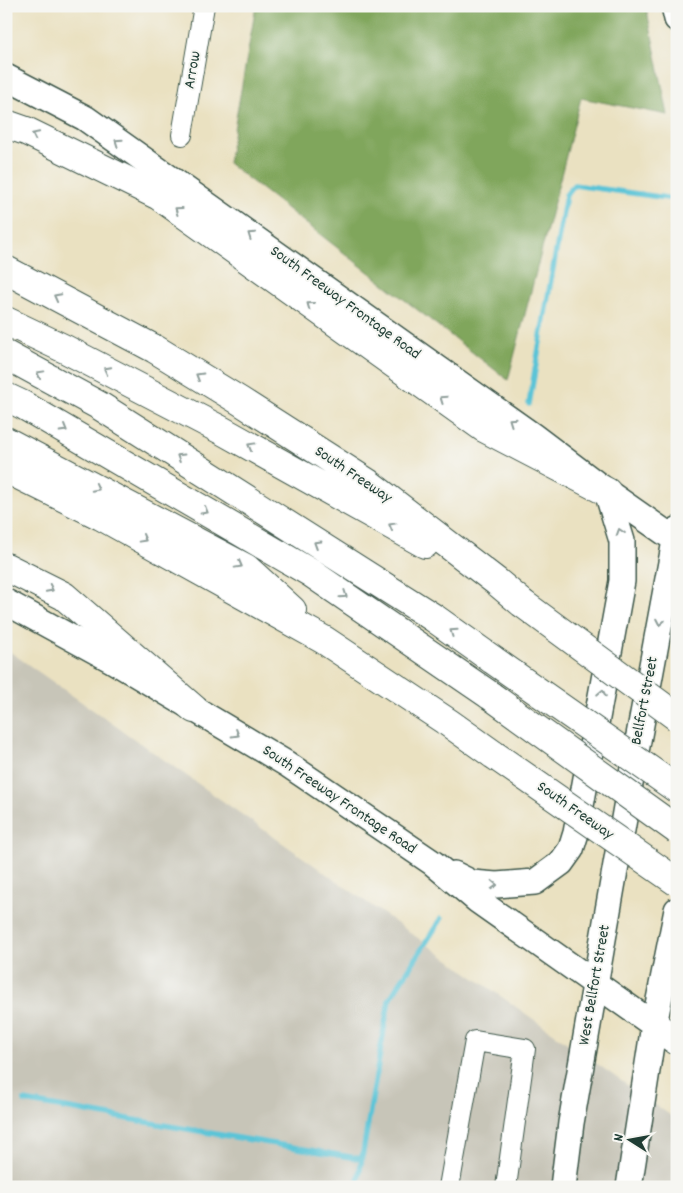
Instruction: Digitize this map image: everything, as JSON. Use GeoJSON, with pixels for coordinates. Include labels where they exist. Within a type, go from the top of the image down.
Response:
{"type":"FeatureCollection","features":[{"type":"Feature","properties":{"kind":"highway"},"geometry":{"type":"LineString","coordinates":[[6,124],[26,131],[159,196],[484,428],[607,492]]}},
{"type":"Feature","properties":{"kind":"highway","name":"South Freeway"},"geometry":{"type":"LineString","coordinates":[[6,270],[155,349],[368,483],[522,603],[677,717]]}},
{"type":"Feature","properties":{"kind":"highway"},"geometry":{"type":"LineString","coordinates":[[6,320],[74,353],[223,431],[497,582]]}},
{"type":"Feature","properties":{"kind":"highway"},"geometry":{"type":"LineString","coordinates":[[6,355],[100,406],[434,618],[677,789]]}},
{"type":"Feature","properties":{"kind":"highway"},"geometry":{"type":"LineString","coordinates":[[6,397],[23,405],[310,573],[491,696],[677,830]]}},
{"type":"Feature","properties":{"kind":"highway"},"geometry":{"type":"LineString","coordinates":[[6,441],[246,568],[324,640]]}},
{"type":"Feature","properties":{"kind":"highway","name":"South Freeway"},"geometry":{"type":"LineString","coordinates":[[6,469],[101,516],[324,640],[441,718],[677,882]]}},
{"type":"Feature","properties":{"kind":"highway"},"geometry":{"type":"LineString","coordinates":[[6,567],[64,596],[194,709]]}},
{"type":"Feature","properties":{"kind":"highway"},"geometry":{"type":"LineString","coordinates":[[654,1025],[677,1041]]}},
{"type":"Feature","properties":{"kind":"main road"},"geometry":{"type":"LineString","coordinates":[[674,6],[677,17]]}},
{"type":"Feature","properties":{"kind":"main road","name":"South Freeway Frontage Road"},"geometry":{"type":"LineString","coordinates":[[6,76],[85,118],[533,436],[607,492],[676,537]]}},
{"type":"Feature","properties":{"kind":"main road"},"geometry":{"type":"LineString","coordinates":[[433,864],[472,883],[518,884],[535,882],[561,863],[571,849],[576,833],[622,581],[622,541],[607,492]]}},
{"type":"Feature","properties":{"kind":"main road","name":"Bellfort Street"},"geometry":{"type":"LineString","coordinates":[[630,784],[676,537]]}},
{"type":"Feature","properties":{"kind":"main road","name":"South Freeway Frontage Road"},"geometry":{"type":"LineString","coordinates":[[6,602],[112,660],[287,764],[433,864],[477,900],[654,1025]]}},
{"type":"Feature","properties":{"kind":"main road","name":"West Bellfort Street"},"geometry":{"type":"LineString","coordinates":[[563,1187],[570,1123],[630,784]]}},
{"type":"Feature","properties":{"kind":"main road"},"geometry":{"type":"LineString","coordinates":[[628,1187],[654,1025],[677,910]]}},
{"type":"Feature","properties":{"kind":"street","name":"Arrow"},"geometry":{"type":"LineString","coordinates":[[182,135],[204,6]]}},
{"type":"Feature","properties":{"kind":"street"},"geometry":{"type":"LineString","coordinates":[[449,1187],[475,1041],[525,1049],[506,1187]]}},
{"type":"Feature","properties":{"kind":"shaded area"},"geometry":{"type":"Polygon","coordinates":[[[6,649],[677,1120],[677,1187],[6,1187],[6,649]]]}},
{"type":"Feature","properties":{"kind":"green space"},"geometry":{"type":"Polygon","coordinates":[[[256,6],[646,6],[668,115],[581,98],[508,380],[228,163],[256,6]]]}},
{"type":"Feature","properties":{"kind":"waterway"},"geometry":{"type":"LineString","coordinates":[[529,404],[566,195],[574,185],[667,198]]}},
{"type":"Feature","properties":{"kind":"waterway"},"geometry":{"type":"LineString","coordinates":[[357,1187],[389,1000],[441,919]]}},
{"type":"Feature","properties":{"kind":"waterway"},"geometry":{"type":"LineString","coordinates":[[24,1101],[362,1159]]}}]}
